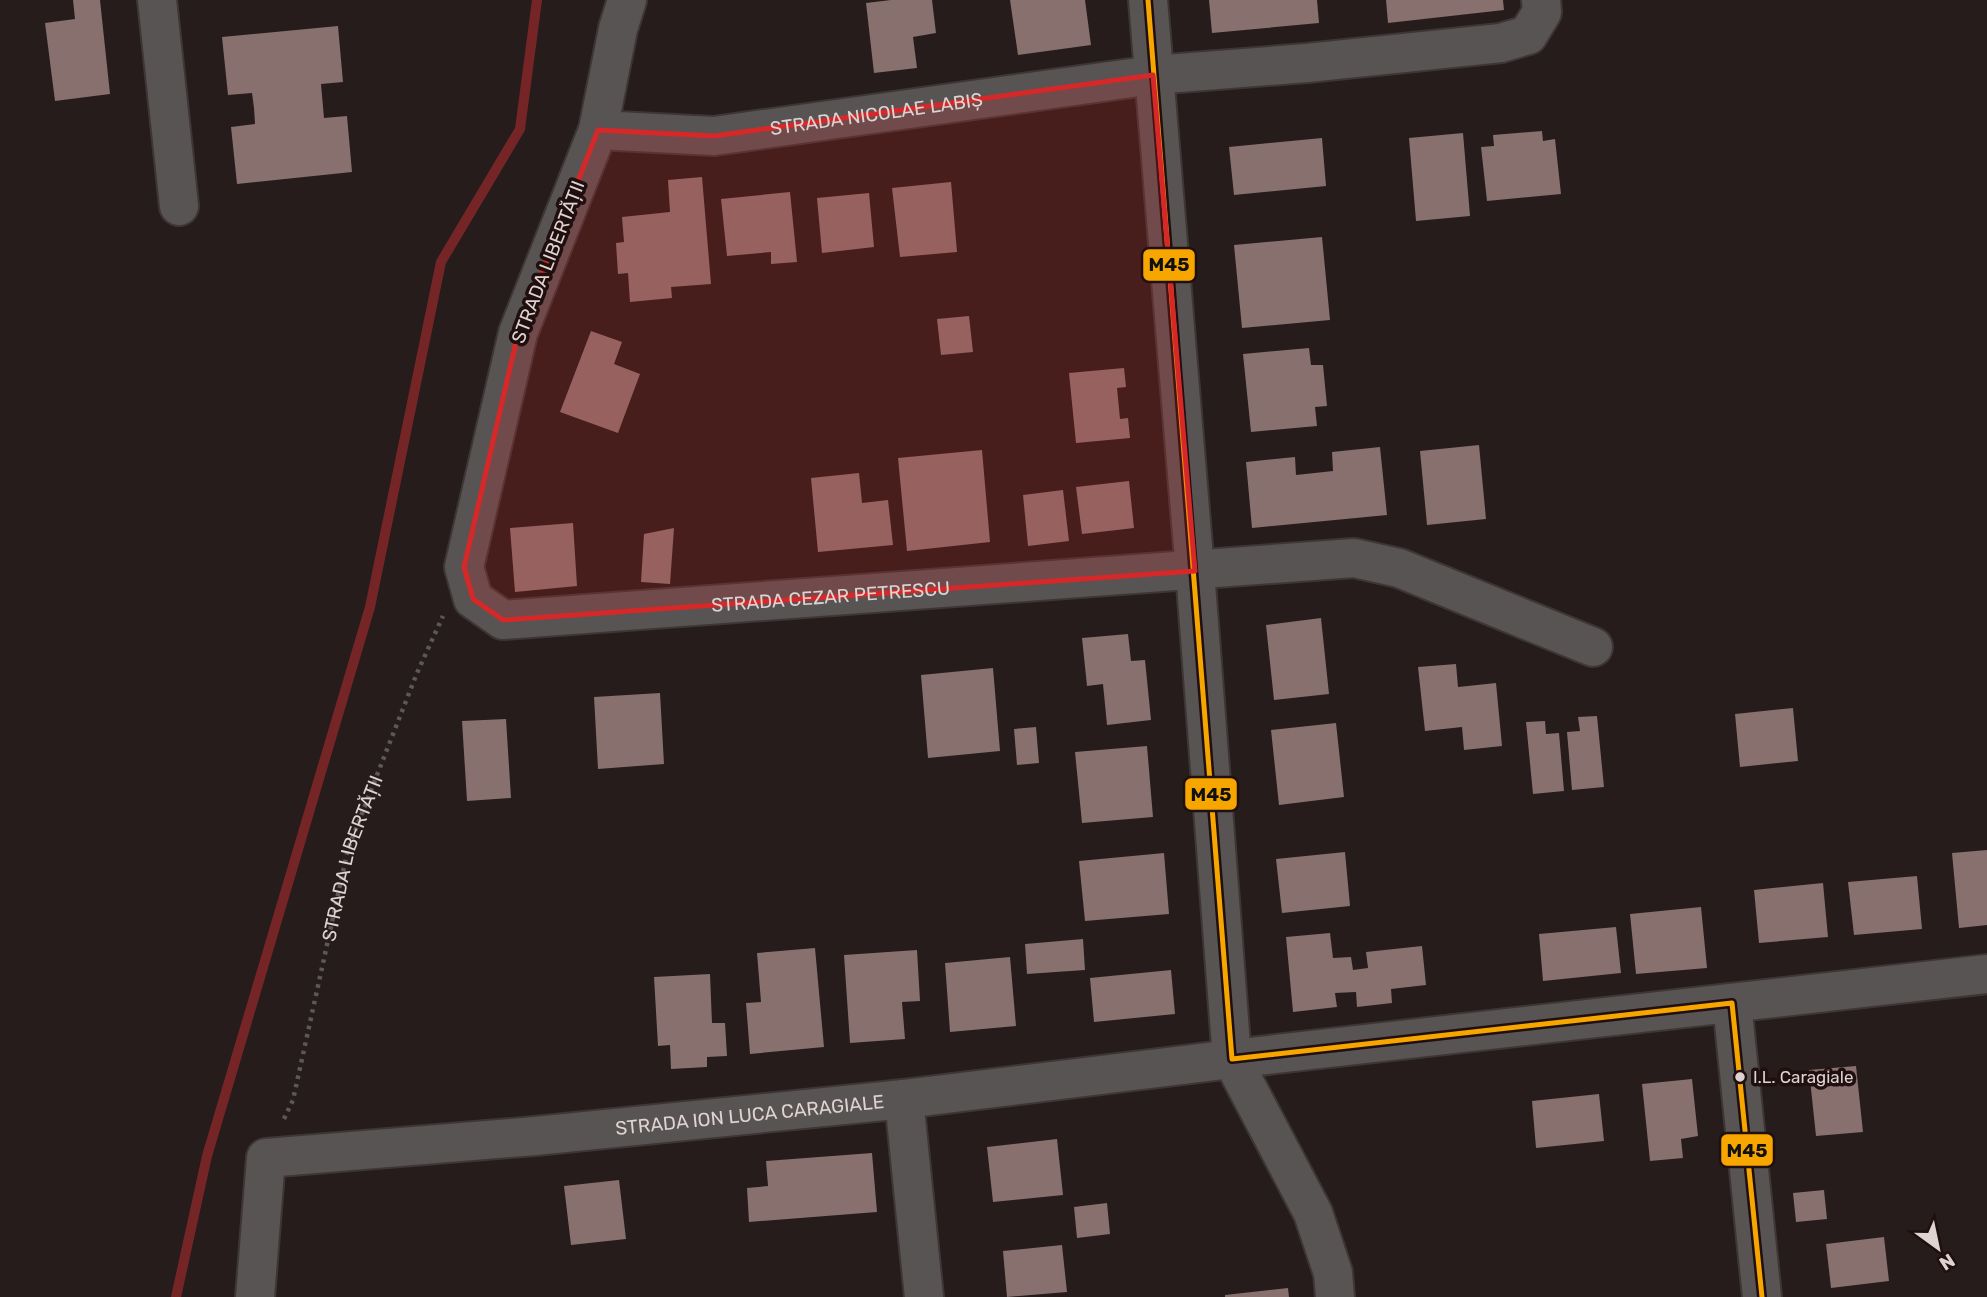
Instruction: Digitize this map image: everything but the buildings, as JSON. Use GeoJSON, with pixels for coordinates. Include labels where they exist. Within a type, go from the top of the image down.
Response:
{"type":"FeatureCollection","features":[{"type":"Feature","properties":{"kind":"street"},"geometry":{"type":"LineString","coordinates":[[157,0],[179,206]]}},
{"type":"Feature","properties":{"kind":"street","name":"STRADA LIBERTĂȚII"},"geometry":{"type":"LineString","coordinates":[[469,583],[519,333],[598,131],[618,29],[628,0]]}},
{"type":"Feature","properties":{"kind":"street"},"geometry":{"type":"LineString","coordinates":[[1148,0],[1195,571],[1231,1059],[1313,1213],[1333,1273],[1335,1297]]}},
{"type":"Feature","properties":{"kind":"street","name":"STRADA NICOLAE LABIȘ"},"geometry":{"type":"LineString","coordinates":[[598,131],[714,136],[1153,75],[1307,63],[1501,43],[1528,35],[1542,12],[1541,0]]}},
{"type":"Feature","properties":{"kind":"street","name":"STRADA CEZAR PETRESCU"},"geometry":{"type":"LineString","coordinates":[[469,583],[503,620],[1354,558],[1399,568],[1593,647]]}},
{"type":"Feature","properties":{"kind":"street","name":"STRADA ION LUCA CARAGIALE"},"geometry":{"type":"LineString","coordinates":[[266,1158],[535,1136],[904,1099],[1231,1059],[1987,975]]}},
{"type":"Feature","properties":{"kind":"street"},"geometry":{"type":"LineString","coordinates":[[1732,1003],[1762,1297]]}},
{"type":"Feature","properties":{"kind":"street"},"geometry":{"type":"LineString","coordinates":[[904,1099],[924,1297]]}},
{"type":"Feature","properties":{"kind":"street"},"geometry":{"type":"LineString","coordinates":[[255,1297],[266,1158]]}},
{"type":"Feature","properties":{"kind":"path","name":"STRADA LIBERTĂȚII"},"geometry":{"type":"LineString","coordinates":[[266,1158],[293,1100],[348,849],[417,673],[469,583]]}},
{"type":"Feature","properties":{"kind":"highlighted area"},"geometry":{"type":"Polygon","coordinates":[[[1153,75],[1195,571],[503,620],[473,599],[464,567],[518,333],[598,130],[714,136],[1153,75]]]}},
{"type":"Feature","properties":{"kind":"waterway"},"geometry":{"type":"LineString","coordinates":[[176,1297],[207,1156],[370,607],[441,262],[520,129],[537,0]]}},
{"type":"Feature","properties":{"kind":"transit line","name":"M45"},"geometry":{"type":"LineString","coordinates":[[1148,0],[1232,1059]]}},
{"type":"Feature","properties":{"kind":"transit line","name":"M45"},"geometry":{"type":"LineString","coordinates":[[1732,1003],[1762,1297]]}},
{"type":"Feature","properties":{"kind":"transit line","name":"M45"},"geometry":{"type":"LineString","coordinates":[[1232,1059],[1732,1003]]}},
{"type":"Feature","properties":{"kind":"place","name":"I.L. Caragiale"},"geometry":{"type":"Point","coordinates":[1740,1077]}}]}
